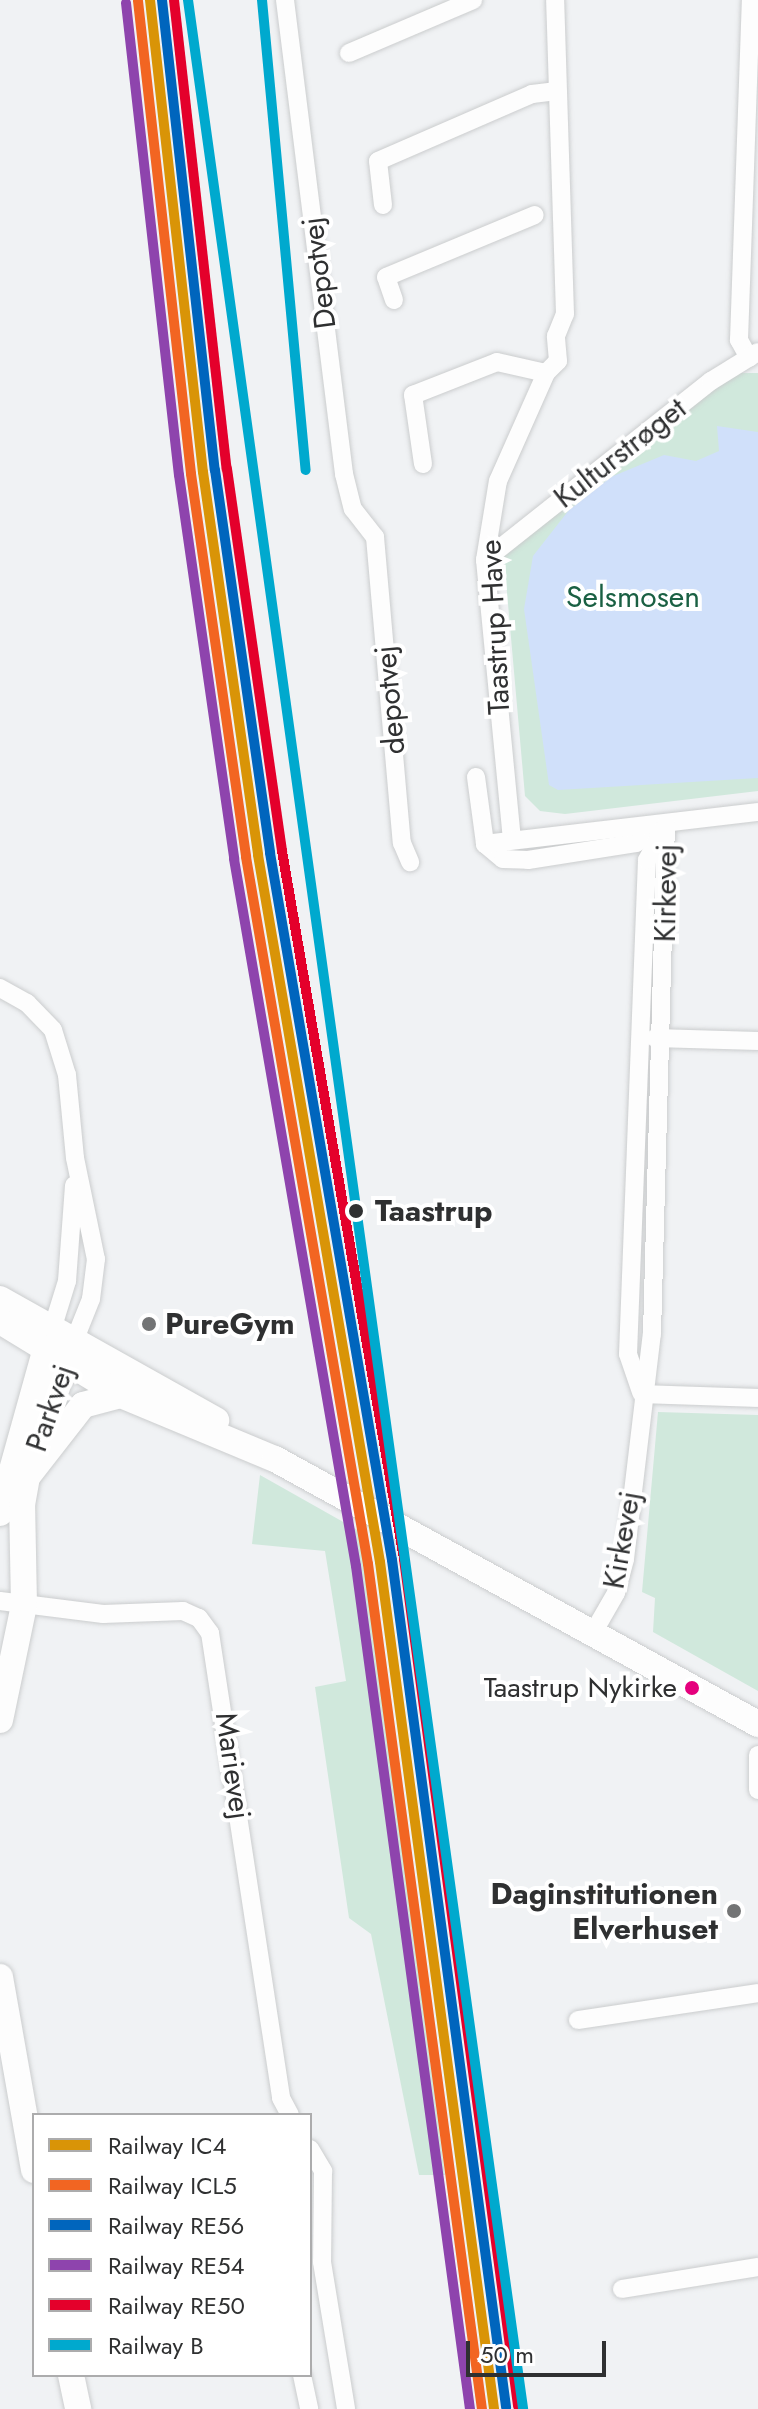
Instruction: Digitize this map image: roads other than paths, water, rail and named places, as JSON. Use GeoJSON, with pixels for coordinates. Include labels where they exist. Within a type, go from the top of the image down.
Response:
{"type":"FeatureCollection","features":[{"type":"Feature","properties":{"kind":"street","name":"Depotvej"},"geometry":{"type":"LineString","coordinates":[[285,0],[344,474],[353,509],[375,537]]}},
{"type":"Feature","properties":{"kind":"street"},"geometry":{"type":"LineString","coordinates":[[349,53],[473,0]]}},
{"type":"Feature","properties":{"kind":"street","name":"Taastrup Have"},"geometry":{"type":"LineString","coordinates":[[512,840],[485,560],[498,481],[546,373],[558,361],[556,336],[565,314],[555,0]]}},
{"type":"Feature","properties":{"kind":"street"},"geometry":{"type":"LineString","coordinates":[[751,0],[739,340],[753,355]]}},
{"type":"Feature","properties":{"kind":"street"},"geometry":{"type":"LineString","coordinates":[[383,205],[378,161],[532,94],[557,91]]}},
{"type":"Feature","properties":{"kind":"street"},"geometry":{"type":"LineString","coordinates":[[394,300],[386,277],[535,215]]}},
{"type":"Feature","properties":{"kind":"street","name":"Kulturstrøget"},"geometry":{"type":"LineString","coordinates":[[485,560],[711,381],[753,355]]}},
{"type":"Feature","properties":{"kind":"street"},"geometry":{"type":"LineString","coordinates":[[423,464],[413,395],[497,362],[546,373]]}},
{"type":"Feature","properties":{"kind":"street","name":"depotvej"},"geometry":{"type":"LineString","coordinates":[[375,537],[402,843],[410,862]]}},
{"type":"Feature","properties":{"kind":"street"},"geometry":{"type":"LineString","coordinates":[[476,777],[485,844],[503,859],[528,860],[636,843],[666,824]]}},
{"type":"Feature","properties":{"kind":"street"},"geometry":{"type":"LineString","coordinates":[[485,844],[758,812]]}},
{"type":"Feature","properties":{"kind":"street","name":"Kirkevej"},"geometry":{"type":"LineString","coordinates":[[642,1394],[628,1354],[647,860],[666,824]]}},
{"type":"Feature","properties":{"kind":"street","name":"Kirkevej"},"geometry":{"type":"LineString","coordinates":[[593,1633],[616,1593],[625,1559],[642,1394],[652,1334],[664,1038],[666,824]]}},
{"type":"Feature","properties":{"kind":"street"},"geometry":{"type":"LineString","coordinates":[[0,988],[27,1003],[59,1042],[75,1158],[96,1270],[60,1344]]}},
{"type":"Feature","properties":{"kind":"street"},"geometry":{"type":"LineString","coordinates":[[640,1037],[758,1041]]}},
{"type":"Feature","properties":{"kind":"street"},"geometry":{"type":"LineString","coordinates":[[60,1344],[71,1256],[75,1158]]}},
{"type":"Feature","properties":{"kind":"street"},"geometry":{"type":"LineString","coordinates":[[0,1299],[121,1395],[275,1459],[758,1724]]}},
{"type":"Feature","properties":{"kind":"street"},"geometry":{"type":"LineString","coordinates":[[0,1321],[60,1344],[250,1437],[275,1459]]}},
{"type":"Feature","properties":{"kind":"street","name":"Parkvej"},"geometry":{"type":"LineString","coordinates":[[0,1720],[22,1505],[60,1344]]}},
{"type":"Feature","properties":{"kind":"street","name":"Parkvej"},"geometry":{"type":"LineString","coordinates":[[0,1513],[60,1344]]}},
{"type":"Feature","properties":{"kind":"street"},"geometry":{"type":"LineString","coordinates":[[642,1394],[758,1398]]}},
{"type":"Feature","properties":{"kind":"street","name":"Parkvej"},"geometry":{"type":"LineString","coordinates":[[27,1477],[83,1405],[121,1395]]}},
{"type":"Feature","properties":{"kind":"street","name":"Marievej"},"geometry":{"type":"LineString","coordinates":[[12,1603],[103,1614],[183,1611],[199,1618],[210,1633],[281,2098],[289,2113]]}},
{"type":"Feature","properties":{"kind":"street"},"geometry":{"type":"LineString","coordinates":[[758,1755],[758,1790]]}},
{"type":"Feature","properties":{"kind":"street"},"geometry":{"type":"LineString","coordinates":[[0,1977],[32,2159]]}},
{"type":"Feature","properties":{"kind":"street"},"geometry":{"type":"LineString","coordinates":[[578,2020],[758,1993]]}},
{"type":"Feature","properties":{"kind":"street"},"geometry":{"type":"LineString","coordinates":[[312,2152],[323,2171],[322,2262],[346,2409]]}},
{"type":"Feature","properties":{"kind":"street"},"geometry":{"type":"LineString","coordinates":[[622,2289],[758,2267]]}},
{"type":"Feature","properties":{"kind":"street"},"geometry":{"type":"LineString","coordinates":[[71,2377],[78,2409]]}},
{"type":"Feature","properties":{"kind":"street"},"geometry":{"type":"LineString","coordinates":[[302,2377],[309,2409]]}},
{"type":"Feature","properties":{"kind":"water","name":"Selsmosen"},"geometry":{"type":"Polygon","coordinates":[[[717,426],[758,432],[758,778],[558,790],[549,785],[524,609],[533,556],[569,510],[611,477],[664,455],[696,461],[719,451],[717,426]]]}},
{"type":"Feature","properties":{"kind":"rail line","name":"IC4"},"geometry":{"type":"LineString","coordinates":[[150,0],[203,472],[258,855],[380,1562],[494,2409]]}},
{"type":"Feature","properties":{"kind":"rail line","name":"RE56"},"geometry":{"type":"LineString","coordinates":[[162,0],[215,470],[270,853],[392,1560],[506,2407]]}},
{"type":"Feature","properties":{"kind":"rail line","name":"RE50"},"geometry":{"type":"LineString","coordinates":[[174,0],[227,469],[282,851],[404,1559],[518,2406]]}},
{"type":"Feature","properties":{"kind":"rail line","name":"B"},"geometry":{"type":"LineString","coordinates":[[188,0],[523,2409]]}},
{"type":"Feature","properties":{"kind":"rail line","name":"B"},"geometry":{"type":"LineString","coordinates":[[262,0],[306,470]]}},
{"type":"Feature","properties":{"kind":"rail line","name":"ICL5"},"geometry":{"type":"LineString","coordinates":[[138,1],[191,474],[246,857],[368,1564],[482,2409]]}},
{"type":"Feature","properties":{"kind":"rail line","name":"RE54"},"geometry":{"type":"LineString","coordinates":[[126,3],[179,475],[234,859],[356,1566],[470,2409]]}},
{"type":"Feature","properties":{"kind":"place","name":"Taastrup"},"geometry":{"type":"Point","coordinates":[356,1211]}},
{"type":"Feature","properties":{"kind":"place","name":"PureGym"},"geometry":{"type":"Point","coordinates":[149,1324]}},
{"type":"Feature","properties":{"kind":"place","name":"Taastrup Nykirke"},"geometry":{"type":"Point","coordinates":[692,1688]}},
{"type":"Feature","properties":{"kind":"place","name":"Daginstitutionen Elverhuset"},"geometry":{"type":"Point","coordinates":[734,1911]}}]}
